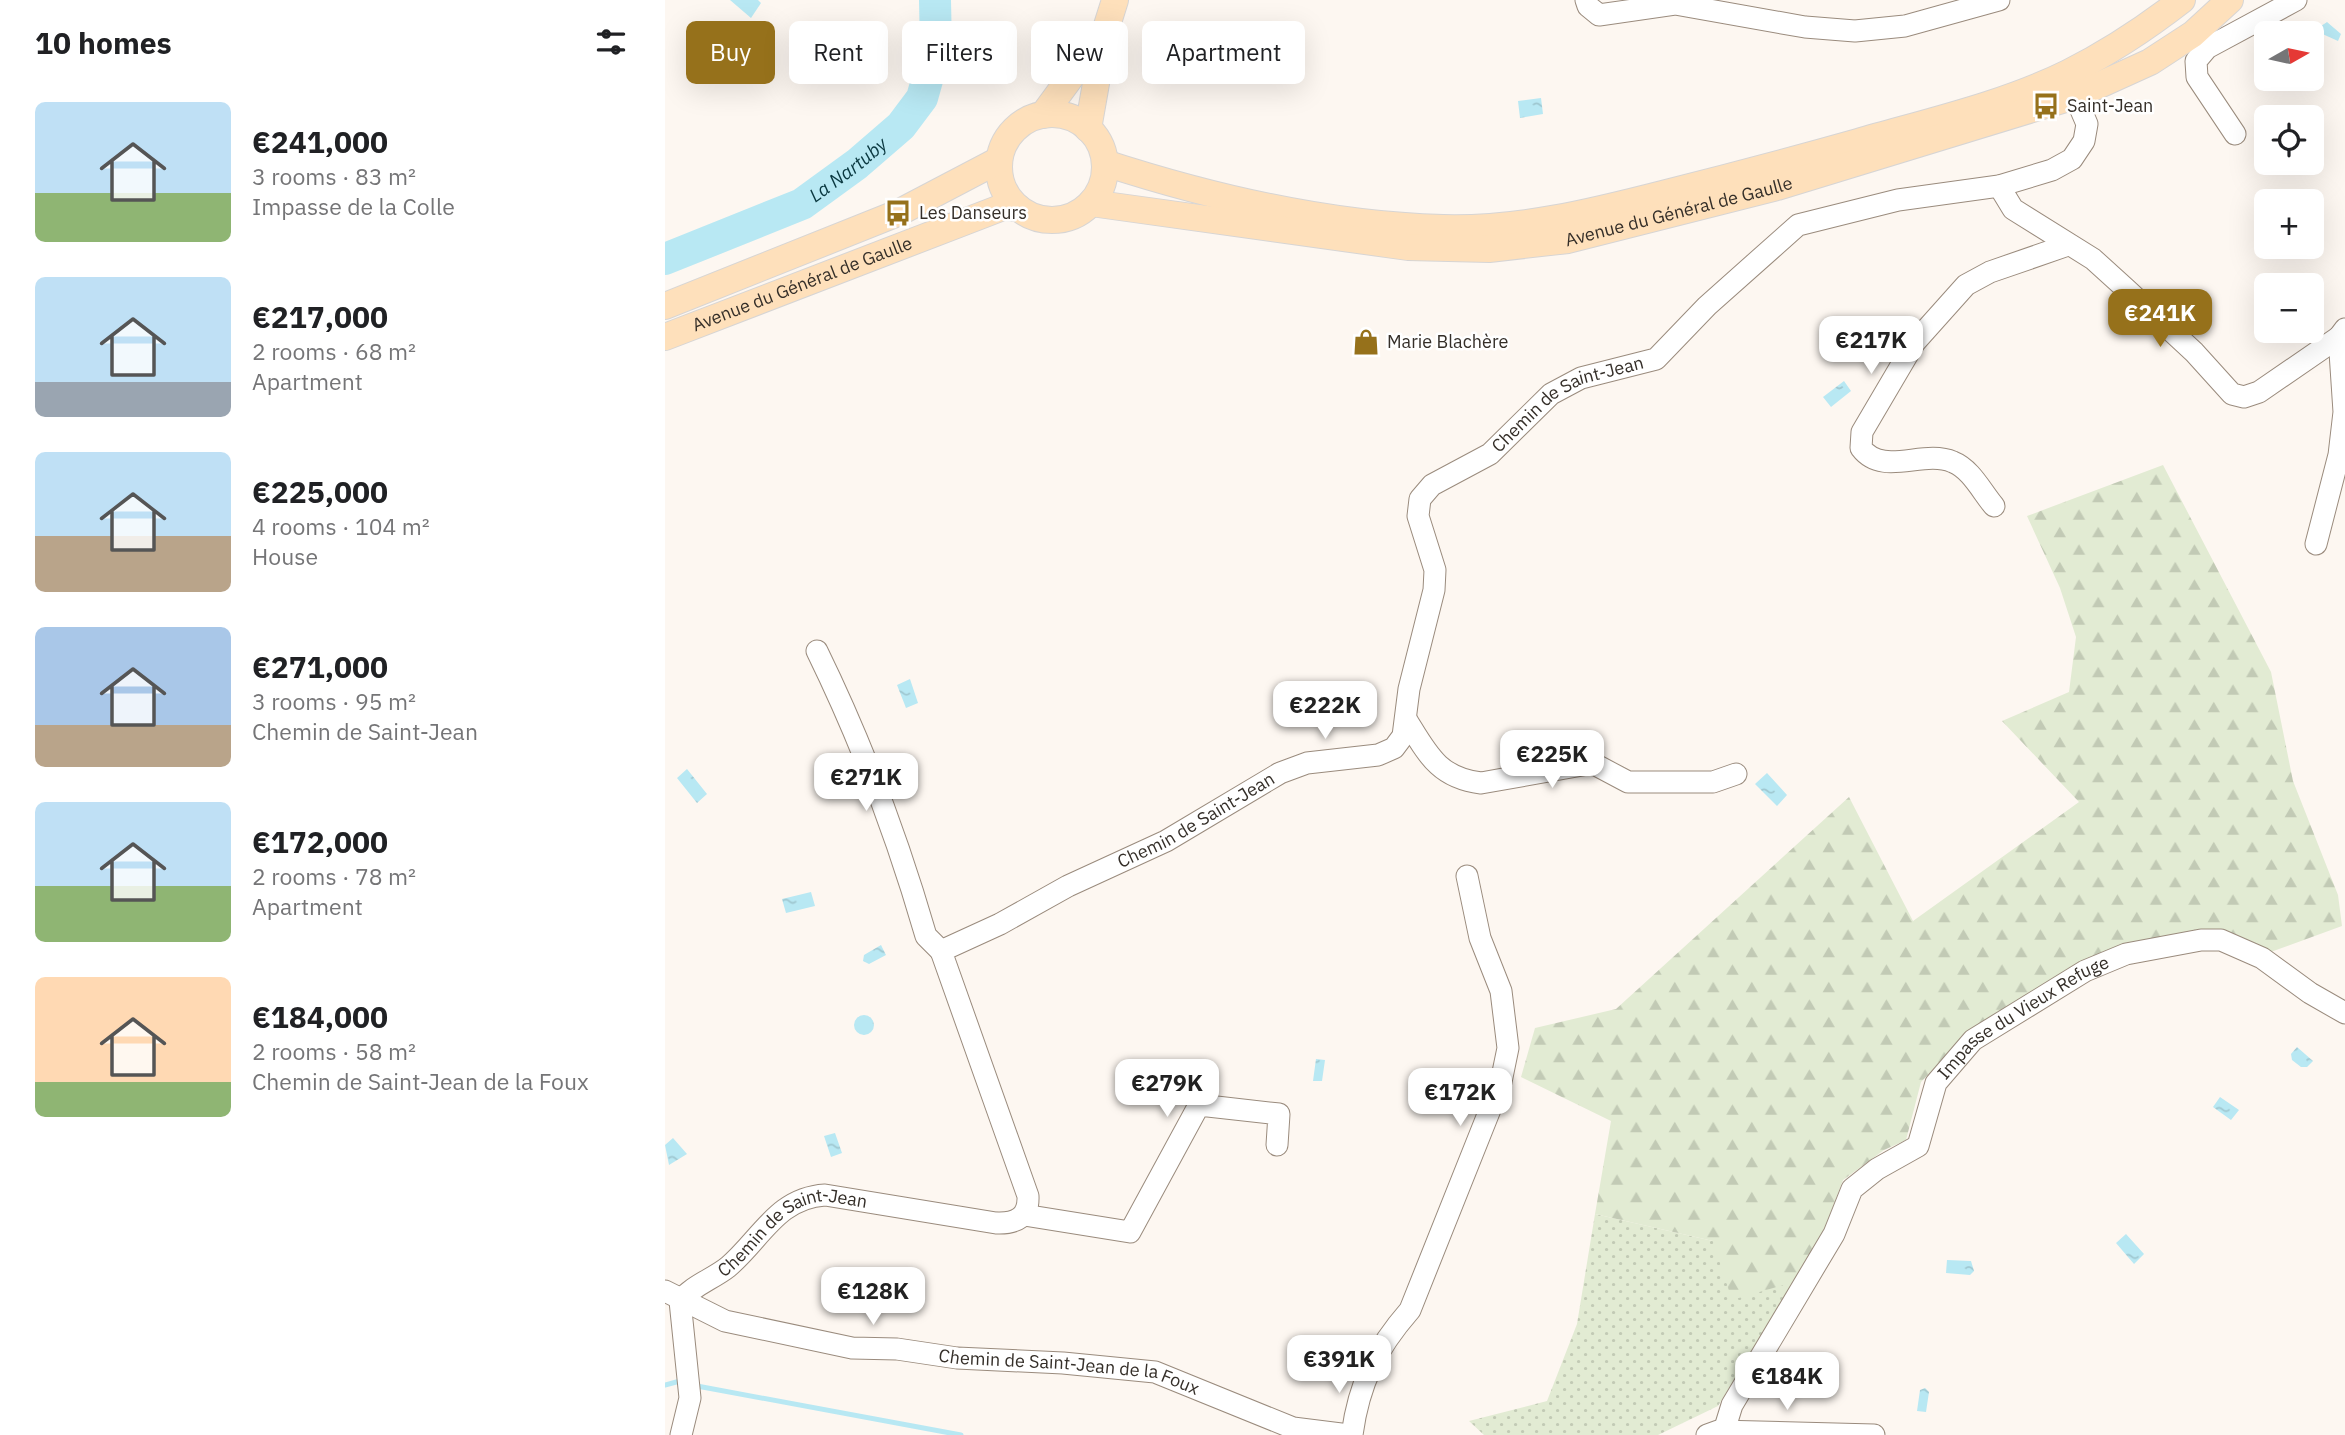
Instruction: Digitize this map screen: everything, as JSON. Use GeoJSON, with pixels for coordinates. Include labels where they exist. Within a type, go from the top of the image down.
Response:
{"type":"FeatureCollection","features":[{"type":"Feature","properties":{"kind":"main road"},"geometry":{"type":"LineString","coordinates":[[1108,21],[1115,0]]}},
{"type":"Feature","properties":{"kind":"main road","name":"Avenue du Général de Gaulle"},"geometry":{"type":"LineString","coordinates":[[1105,163],[1174,185],[1277,209],[1395,224],[1491,228],[1565,219],[1773,166],[2001,98],[2065,74],[2133,38],[2182,0]]}},
{"type":"Feature","properties":{"kind":"main road","name":"Avenue du Général de Gaulle"},"geometry":{"type":"LineString","coordinates":[[1091,203],[1408,247],[1489,249],[1568,240],[1777,187],[2075,96],[2150,62],[2193,34],[2229,0]]}},
{"type":"Feature","properties":{"kind":"main road"},"geometry":{"type":"LineString","coordinates":[[1043,115],[1066,84]]}},
{"type":"Feature","properties":{"kind":"main road"},"geometry":{"type":"LineString","coordinates":[[1088,129],[1096,84]]}},
{"type":"Feature","properties":{"kind":"main road"},"geometry":{"type":"LineString","coordinates":[[1043,115],[1059,115],[1088,129],[1102,150],[1105,163],[1104,177],[1091,203],[1063,219],[1047,220],[1018,208],[1006,194],[1000,178],[999,160],[1004,144],[1014,130],[1027,120],[1043,115]]}},
{"type":"Feature","properties":{"kind":"main road","name":"Avenue du Général de Gaulle"},"geometry":{"type":"LineString","coordinates":[[665,306],[898,213],[999,160]]}},
{"type":"Feature","properties":{"kind":"main road","name":"Avenue du Général de Gaulle"},"geometry":{"type":"LineString","coordinates":[[665,337],[912,239],[1003,207],[1018,208]]}},
{"type":"Feature","properties":{"kind":"street"},"geometry":{"type":"LineString","coordinates":[[1586,0],[1588,6],[1599,15],[1675,4],[1805,27],[1855,31],[1905,26],[1999,0]]}},
{"type":"Feature","properties":{"kind":"street"},"geometry":{"type":"LineString","coordinates":[[2235,134],[2197,77],[2196,61],[2207,48],[2296,0]]}},
{"type":"Feature","properties":{"kind":"street","name":"Chemin de Saint-Jean"},"geometry":{"type":"LineString","coordinates":[[941,951],[1000,924],[1068,886],[1166,841],[1280,773],[1307,763],[1378,755],[1394,748],[1403,736],[1417,652],[1434,590],[1435,570],[1419,516],[1420,499],[1432,485],[1490,454],[1551,394],[1581,378],[1656,359],[1707,306],[1798,225],[1898,200],[1999,186],[2052,170],[2072,159],[2084,141],[2087,124],[2075,96]]}},
{"type":"Feature","properties":{"kind":"street"},"geometry":{"type":"LineString","coordinates":[[1999,186],[2013,209],[2093,259],[2156,316],[2232,394],[2244,397],[2259,392],[2342,333]]}},
{"type":"Feature","properties":{"kind":"street"},"geometry":{"type":"LineString","coordinates":[[1994,506],[1967,471],[1955,462],[1938,457],[1881,462],[1868,458],[1861,448],[1862,432],[1915,342],[1966,285],[1990,272],[2068,245]]}},
{"type":"Feature","properties":{"kind":"street"},"geometry":{"type":"LineString","coordinates":[[2316,544],[2339,455],[2344,412],[2342,333]]}},
{"type":"Feature","properties":{"kind":"street"},"geometry":{"type":"LineString","coordinates":[[817,652],[855,728],[884,800],[926,936],[941,951],[1028,1196],[1029,1207],[1024,1215],[1130,1232],[1199,1105],[1279,1114],[1277,1145]]}},
{"type":"Feature","properties":{"kind":"street"},"geometry":{"type":"LineString","coordinates":[[1406,719],[1436,765],[1451,776],[1466,781],[1482,783],[1588,764],[1596,765],[1628,782],[1713,782],[1736,774]]}},
{"type":"Feature","properties":{"kind":"street"},"geometry":{"type":"LineString","coordinates":[[1350,1435],[1363,1381],[1385,1339],[1410,1310],[1501,1082],[1508,1048],[1501,991],[1480,938],[1467,876]]}},
{"type":"Feature","properties":{"kind":"street","name":"Impasse du Vieux Refuge"},"geometry":{"type":"LineString","coordinates":[[1716,1433],[1834,1234],[1852,1189],[1877,1168],[1918,1146],[1936,1083],[1973,1040],[2085,971],[2126,954],[2201,940],[2221,940],[2262,958],[2310,993],[2345,1013]]}},
{"type":"Feature","properties":{"kind":"street","name":"Chemin de Saint-Jean"},"geometry":{"type":"LineString","coordinates":[[673,1296],[728,1267],[789,1204],[808,1196],[825,1195],[996,1223],[1015,1221],[1024,1215]]}},
{"type":"Feature","properties":{"kind":"street"},"geometry":{"type":"LineString","coordinates":[[673,1296],[690,1398],[681,1435]]}},
{"type":"Feature","properties":{"kind":"street","name":"Chemin de Saint-Jean de la Foux"},"geometry":{"type":"LineString","coordinates":[[673,1296],[725,1321],[852,1348],[897,1349],[957,1358],[1063,1363],[1155,1372],[1293,1429],[1350,1435]]}},
{"type":"Feature","properties":{"kind":"street"},"geometry":{"type":"LineString","coordinates":[[1716,1433],[1874,1435]]}},
{"type":"Feature","properties":{"kind":"green space"},"geometry":{"type":"Polygon","coordinates":[[[2163,465],[2271,672],[2293,781],[2338,895],[2342,926],[2268,953],[2259,948],[2130,947],[1971,1030],[1921,1082],[1906,1140],[1884,1150],[1843,1180],[1824,1230],[1794,1282],[1732,1300],[1713,1241],[1595,1214],[1611,1121],[1521,1077],[1535,1028],[1616,1009],[1849,797],[1913,921],[2079,802],[2002,721],[2069,692],[2076,637],[2060,588],[2027,516],[2163,465]]]}},
{"type":"Feature","properties":{"kind":"green space"},"geometry":{"type":"Polygon","coordinates":[[[1595,1214],[1713,1241],[1794,1282],[1718,1406],[1658,1435],[1484,1435],[1469,1421],[1547,1401],[1577,1324],[1595,1214]]]}},
{"type":"Feature","properties":{"kind":"water"},"geometry":{"type":"Polygon","coordinates":[[[730,0],[758,0],[761,3],[751,18],[730,0]]]}},
{"type":"Feature","properties":{"kind":"water"},"geometry":{"type":"Polygon","coordinates":[[[2327,22],[2341,34],[2338,41],[2324,35],[2324,24],[2327,22]]]}},
{"type":"Feature","properties":{"kind":"water"},"geometry":{"type":"Polygon","coordinates":[[[1541,98],[1543,114],[1520,118],[1518,101],[1541,98]]]}},
{"type":"Feature","properties":{"kind":"water"},"geometry":{"type":"Polygon","coordinates":[[[1844,381],[1851,391],[1831,407],[1823,397],[1844,381]]]}},
{"type":"Feature","properties":{"kind":"water"},"geometry":{"type":"Polygon","coordinates":[[[910,679],[918,703],[906,708],[897,685],[910,679]]]}},
{"type":"Feature","properties":{"kind":"water"},"geometry":{"type":"Polygon","coordinates":[[[687,769],[707,794],[697,803],[677,778],[687,769]]]}},
{"type":"Feature","properties":{"kind":"water"},"geometry":{"type":"Polygon","coordinates":[[[1767,773],[1787,795],[1777,806],[1755,784],[1767,773]]]}},
{"type":"Feature","properties":{"kind":"water"},"geometry":{"type":"Polygon","coordinates":[[[811,892],[815,906],[786,913],[782,899],[811,892]]]}},
{"type":"Feature","properties":{"kind":"water"},"geometry":{"type":"Polygon","coordinates":[[[881,945],[886,955],[869,964],[863,961],[864,955],[881,945]]]}},
{"type":"Feature","properties":{"kind":"water"},"geometry":{"type":"Polygon","coordinates":[[[864,1015],[871,1018],[874,1025],[871,1032],[864,1035],[857,1032],[854,1025],[857,1018],[864,1015]]]}},
{"type":"Feature","properties":{"kind":"water"},"geometry":{"type":"Polygon","coordinates":[[[2297,1047],[2313,1061],[2307,1067],[2301,1067],[2292,1060],[2291,1054],[2297,1047]]]}},
{"type":"Feature","properties":{"kind":"water"},"geometry":{"type":"Polygon","coordinates":[[[1316,1059],[1325,1060],[1322,1081],[1313,1081],[1316,1059]]]}},
{"type":"Feature","properties":{"kind":"water"},"geometry":{"type":"Polygon","coordinates":[[[2220,1097],[2239,1110],[2231,1120],[2213,1107],[2220,1097]]]}},
{"type":"Feature","properties":{"kind":"water"},"geometry":{"type":"Polygon","coordinates":[[[835,1133],[842,1153],[831,1157],[824,1136],[835,1133]]]}},
{"type":"Feature","properties":{"kind":"water"},"geometry":{"type":"Polygon","coordinates":[[[673,1138],[687,1154],[669,1165],[665,1145],[673,1138]]]}},
{"type":"Feature","properties":{"kind":"water"},"geometry":{"type":"Polygon","coordinates":[[[2126,1234],[2144,1254],[2134,1264],[2116,1243],[2126,1234]]]}},
{"type":"Feature","properties":{"kind":"water"},"geometry":{"type":"Polygon","coordinates":[[[1947,1260],[1971,1261],[1974,1271],[1970,1275],[1946,1273],[1947,1260]]]}},
{"type":"Feature","properties":{"kind":"water"},"geometry":{"type":"Polygon","coordinates":[[[1925,1388],[1929,1392],[1926,1412],[1917,1411],[1920,1390],[1925,1388]]]}},
{"type":"Feature","properties":{"kind":"waterway","name":"La Nartuby"},"geometry":{"type":"LineString","coordinates":[[665,259],[802,204],[857,164],[901,126],[922,98],[936,48],[935,0]]}},
{"type":"Feature","properties":{"kind":"waterway"},"geometry":{"type":"LineString","coordinates":[[665,1385],[680,1381]]}},
{"type":"Feature","properties":{"kind":"waterway"},"geometry":{"type":"LineString","coordinates":[[697,1386],[961,1435]]}},
{"type":"Feature","properties":{"kind":"place","name":"Saint-Jean"},"geometry":{"type":"Point","coordinates":[2046,106]}},
{"type":"Feature","properties":{"kind":"place","name":"Les Danseurs"},"geometry":{"type":"Point","coordinates":[898,213]}},
{"type":"Feature","properties":{"kind":"place","name":"Marie Blachère"},"geometry":{"type":"Point","coordinates":[1366,342]}}]}
